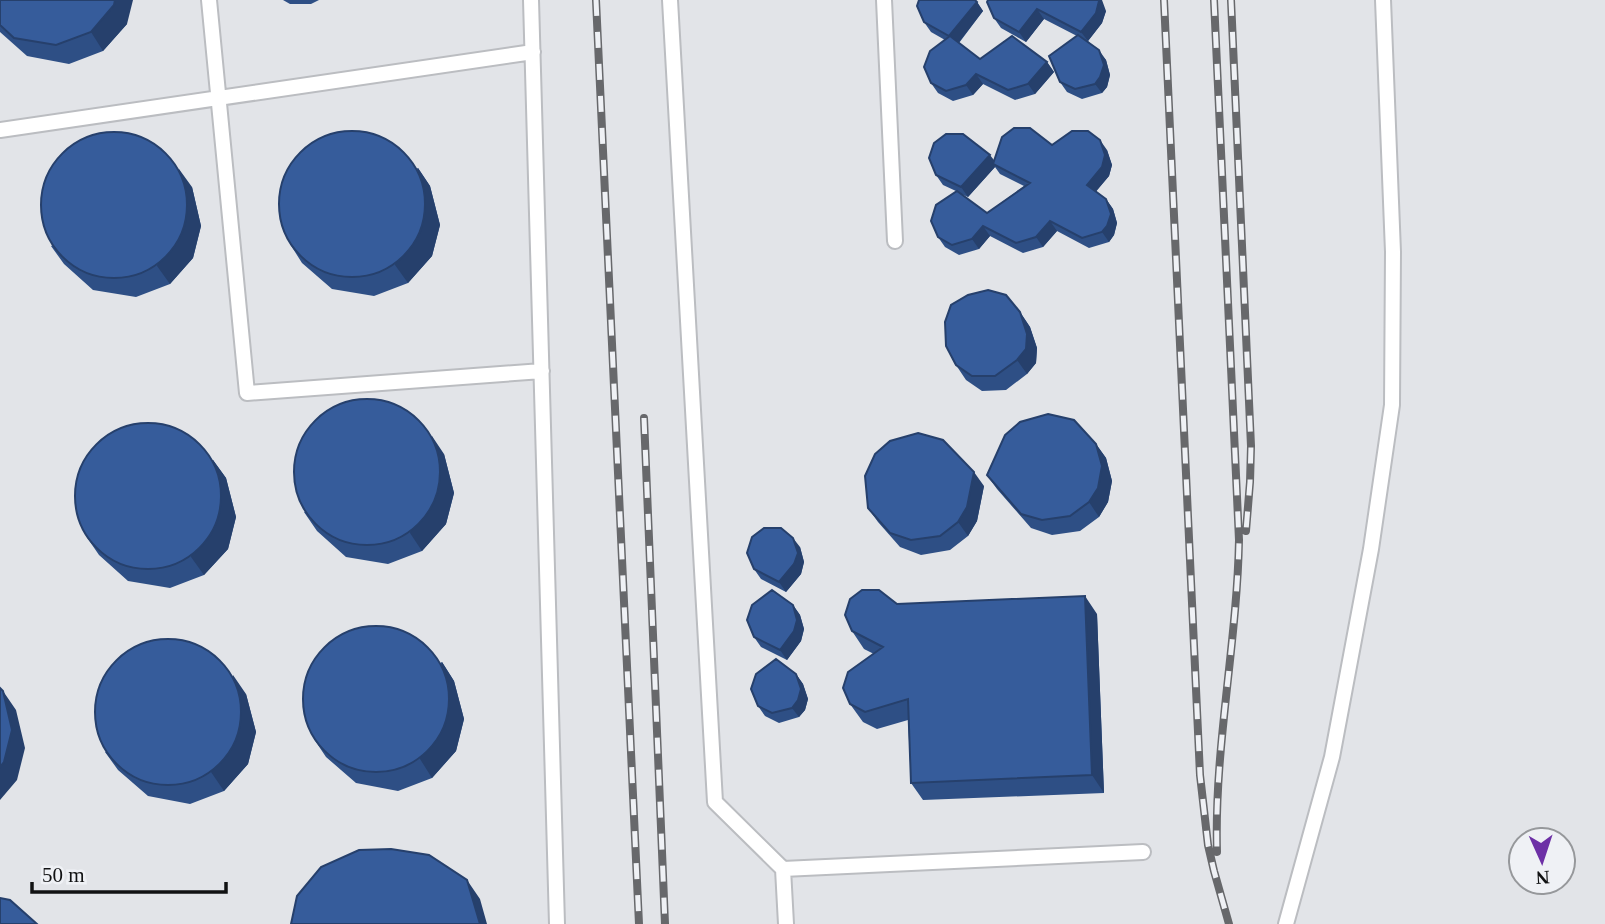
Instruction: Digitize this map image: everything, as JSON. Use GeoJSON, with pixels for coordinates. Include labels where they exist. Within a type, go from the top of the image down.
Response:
{"type":"FeatureCollection","features":[{"type":"Feature","properties":{"kind":"lane"},"geometry":{"type":"LineString","coordinates":[[209,0],[247,393],[542,371]]}},
{"type":"Feature","properties":{"kind":"lane"},"geometry":{"type":"LineString","coordinates":[[531,0],[556,924]]}},
{"type":"Feature","properties":{"kind":"lane"},"geometry":{"type":"LineString","coordinates":[[670,0],[715,802],[783,869],[786,924]]}},
{"type":"Feature","properties":{"kind":"lane"},"geometry":{"type":"LineString","coordinates":[[884,0],[895,241]]}},
{"type":"Feature","properties":{"kind":"lane"},"geometry":{"type":"LineString","coordinates":[[1286,924],[1332,757],[1371,549],[1392,405],[1393,252],[1383,0]]}},
{"type":"Feature","properties":{"kind":"lane"},"geometry":{"type":"LineString","coordinates":[[0,130],[533,52]]}},
{"type":"Feature","properties":{"kind":"lane"},"geometry":{"type":"LineString","coordinates":[[783,869],[1143,852]]}},
{"type":"Feature","properties":{"kind":"building"},"geometry":{"type":"Polygon","coordinates":[[[0,0],[115,0],[114,5],[91,32],[56,45],[14,38],[0,25],[0,0]]]}},
{"type":"Feature","properties":{"kind":"building"},"geometry":{"type":"Polygon","coordinates":[[[919,0],[977,2],[949,36],[924,22],[917,6],[919,0]]]}},
{"type":"Feature","properties":{"kind":"building"},"geometry":{"type":"Polygon","coordinates":[[[988,0],[1099,1],[1096,13],[1081,32],[1037,9],[1019,32],[994,18],[988,0]]]}},
{"type":"Feature","properties":{"kind":"building"},"geometry":{"type":"Polygon","coordinates":[[[1078,35],[1099,50],[1104,65],[1095,84],[1075,89],[1060,82],[1049,56],[1078,35]]]}},
{"type":"Feature","properties":{"kind":"building"},"geometry":{"type":"Polygon","coordinates":[[[950,36],[980,59],[1012,36],[1047,62],[1028,84],[1008,90],[976,74],[966,85],[946,91],[931,83],[924,67],[930,51],[950,36]]]}},
{"type":"Feature","properties":{"kind":"building"},"geometry":{"type":"Polygon","coordinates":[[[1014,128],[1030,128],[1052,145],[1072,131],[1088,131],[1100,140],[1105,155],[1102,167],[1087,185],[1106,199],[1111,214],[1102,232],[1082,238],[1050,221],[1036,237],[1016,243],[983,226],[972,239],[952,245],[938,237],[931,221],[936,205],[957,191],[987,213],[1030,183],[993,164],[1002,137],[1014,128]]]}},
{"type":"Feature","properties":{"kind":"building"},"geometry":{"type":"Polygon","coordinates":[[[352,131],[380,137],[403,153],[419,176],[425,204],[419,232],[403,255],[380,271],[352,277],[324,271],[301,255],[285,232],[279,204],[285,176],[301,153],[324,137],[352,131]]]}},
{"type":"Feature","properties":{"kind":"building"},"geometry":{"type":"Polygon","coordinates":[[[114,132],[142,138],[165,154],[181,177],[187,205],[181,233],[165,256],[142,272],[114,278],[86,272],[63,256],[47,233],[41,205],[47,177],[63,154],[86,138],[114,132]]]}},
{"type":"Feature","properties":{"kind":"building"},"geometry":{"type":"Polygon","coordinates":[[[946,134],[963,134],[990,155],[961,187],[936,175],[929,158],[934,143],[946,134]]]}},
{"type":"Feature","properties":{"kind":"building"},"geometry":{"type":"Polygon","coordinates":[[[988,290],[1006,295],[1020,312],[1027,334],[1026,349],[1017,360],[995,376],[972,376],[956,365],[946,346],[945,322],[951,305],[968,295],[988,290]]]}},
{"type":"Feature","properties":{"kind":"building"},"geometry":{"type":"Polygon","coordinates":[[[367,399],[395,405],[418,421],[434,444],[440,472],[434,500],[418,523],[395,539],[367,545],[339,539],[316,523],[300,500],[294,472],[300,444],[316,421],[339,405],[367,399]]]}},
{"type":"Feature","properties":{"kind":"building"},"geometry":{"type":"Polygon","coordinates":[[[1048,414],[1074,420],[1096,444],[1102,466],[1098,488],[1089,502],[1070,516],[1042,520],[1021,514],[987,475],[1005,435],[1020,422],[1048,414]]]}},
{"type":"Feature","properties":{"kind":"building"},"geometry":{"type":"Polygon","coordinates":[[[148,423],[176,429],[199,445],[215,468],[221,496],[215,524],[199,547],[176,563],[148,569],[120,563],[97,547],[81,524],[75,496],[81,468],[97,445],[120,429],[148,423]]]}},
{"type":"Feature","properties":{"kind":"building"},"geometry":{"type":"Polygon","coordinates":[[[918,433],[943,440],[974,472],[967,507],[958,522],[940,536],[911,540],[890,533],[868,508],[865,476],[875,454],[890,441],[918,433]]]}},
{"type":"Feature","properties":{"kind":"building"},"geometry":{"type":"Polygon","coordinates":[[[764,528],[781,528],[793,538],[798,553],[794,564],[779,582],[754,569],[747,553],[752,537],[764,528]]]}},
{"type":"Feature","properties":{"kind":"building"},"geometry":{"type":"Polygon","coordinates":[[[772,590],[793,605],[797,620],[794,631],[780,650],[754,637],[747,620],[752,605],[772,590]]]}},
{"type":"Feature","properties":{"kind":"building"},"geometry":{"type":"Polygon","coordinates":[[[862,590],[879,590],[897,604],[1085,596],[1092,775],[911,783],[908,699],[865,712],[850,704],[843,688],[848,672],[883,647],[852,631],[845,615],[850,599],[862,590]]]}},
{"type":"Feature","properties":{"kind":"building"},"geometry":{"type":"Polygon","coordinates":[[[376,626],[404,632],[427,648],[443,671],[449,699],[443,727],[427,750],[404,766],[376,772],[348,766],[325,750],[309,727],[303,699],[309,671],[325,648],[348,632],[376,626]]]}},
{"type":"Feature","properties":{"kind":"building"},"geometry":{"type":"Polygon","coordinates":[[[168,639],[196,645],[219,661],[235,684],[241,712],[235,740],[219,763],[196,779],[168,785],[140,779],[117,763],[101,740],[95,712],[101,684],[117,661],[140,645],[168,639]]]}},
{"type":"Feature","properties":{"kind":"building"},"geometry":{"type":"Polygon","coordinates":[[[776,659],[796,674],[801,689],[792,708],[772,713],[758,706],[751,689],[756,674],[776,659]]]}},
{"type":"Feature","properties":{"kind":"building"},"geometry":{"type":"Polygon","coordinates":[[[0,688],[12,730],[4,762],[0,767],[0,688]]]}},
{"type":"Feature","properties":{"kind":"building"},"geometry":{"type":"Polygon","coordinates":[[[391,849],[429,855],[467,880],[480,924],[291,924],[297,896],[321,867],[359,850],[391,849]]]}},
{"type":"Feature","properties":{"kind":"building"},"geometry":{"type":"Polygon","coordinates":[[[0,898],[10,900],[37,924],[0,924],[0,898]]]}},
{"type":"Feature","properties":{"kind":"railway"},"geometry":{"type":"LineString","coordinates":[[596,0],[639,924]]}},
{"type":"Feature","properties":{"kind":"railway"},"geometry":{"type":"LineString","coordinates":[[1164,0],[1200,775],[1208,845],[1229,924]]}},
{"type":"Feature","properties":{"kind":"railway"},"geometry":{"type":"LineString","coordinates":[[1214,0],[1239,540],[1219,774],[1217,852]]}},
{"type":"Feature","properties":{"kind":"railway"},"geometry":{"type":"LineString","coordinates":[[1231,0],[1251,446],[1246,531]]}},
{"type":"Feature","properties":{"kind":"railway"},"geometry":{"type":"LineString","coordinates":[[644,418],[665,924]]}}]}
